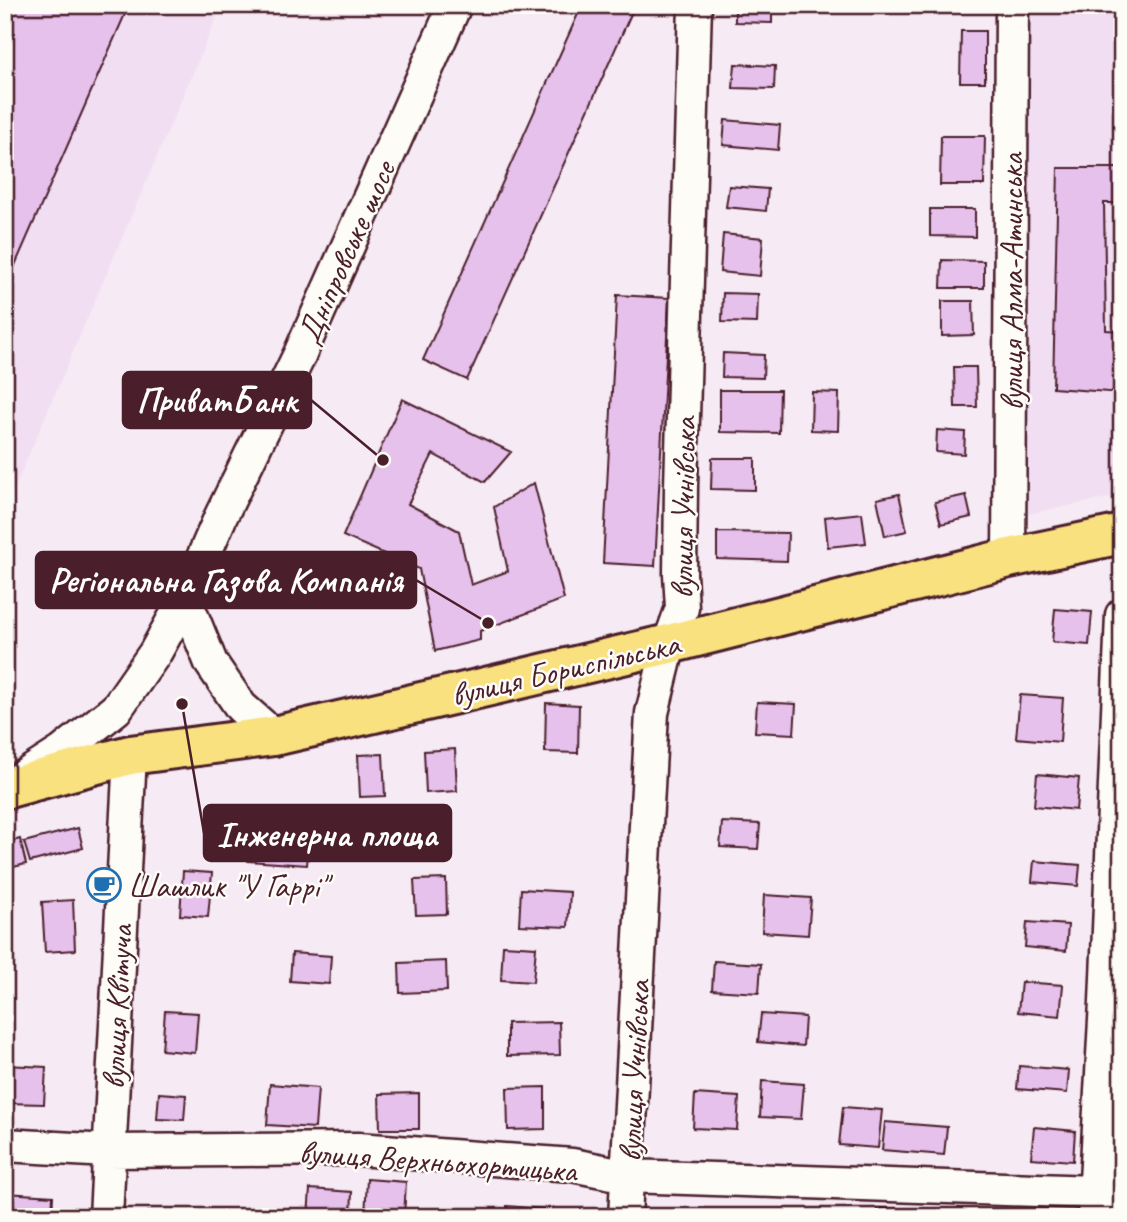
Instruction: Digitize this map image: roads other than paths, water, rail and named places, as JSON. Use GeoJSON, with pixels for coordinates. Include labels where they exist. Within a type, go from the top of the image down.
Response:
{"type":"FeatureCollection","features":[{"type":"Feature","properties":{"kind":"main road","name":"вулиця Бориспільська"},"geometry":{"type":"LineString","coordinates":[[5,789],[130,755],[274,736],[669,644],[1009,558],[1122,534]]}},
{"type":"Feature","properties":{"kind":"street","name":"Дніпровське шосе"},"geometry":{"type":"LineString","coordinates":[[5,789],[62,752],[116,709],[156,653],[185,599],[221,516],[300,354],[455,5]]}},
{"type":"Feature","properties":{"kind":"street","name":"вулиця Учнівська"},"geometry":{"type":"LineString","coordinates":[[625,1217],[652,713],[669,644],[682,608],[681,486],[695,5]]}},
{"type":"Feature","properties":{"kind":"street","name":"вулиця Алма-Атинська"},"geometry":{"type":"LineString","coordinates":[[1009,558],[1012,5]]}},
{"type":"Feature","properties":{"kind":"street"},"geometry":{"type":"LineString","coordinates":[[185,599],[211,663],[241,707],[274,736]]}},
{"type":"Feature","properties":{"kind":"street"},"geometry":{"type":"LineString","coordinates":[[1104,1201],[1107,989],[1122,615]]}},
{"type":"Feature","properties":{"kind":"street","name":"вулиця Квітуча"},"geometry":{"type":"LineString","coordinates":[[106,1217],[130,755]]}},
{"type":"Feature","properties":{"kind":"street","name":"вулиця Верхньохортицька"},"geometry":{"type":"LineString","coordinates":[[5,1145],[108,1152],[358,1149],[572,1165],[628,1176],[1104,1201]]}},
{"type":"Feature","properties":{"kind":"place","name":"ПриватБанк"},"geometry":{"type":"Point","coordinates":[383,460]}},
{"type":"Feature","properties":{"kind":"place","name":"Регіональна Газова Компанія"},"geometry":{"type":"Point","coordinates":[488,623]}},
{"type":"Feature","properties":{"kind":"place","name":"Інженерна площа"},"geometry":{"type":"Point","coordinates":[182,704]}},
{"type":"Feature","properties":{"kind":"place","name":"Шашлик \"У Гаррі\""},"geometry":{"type":"Point","coordinates":[104,885]}}]}
